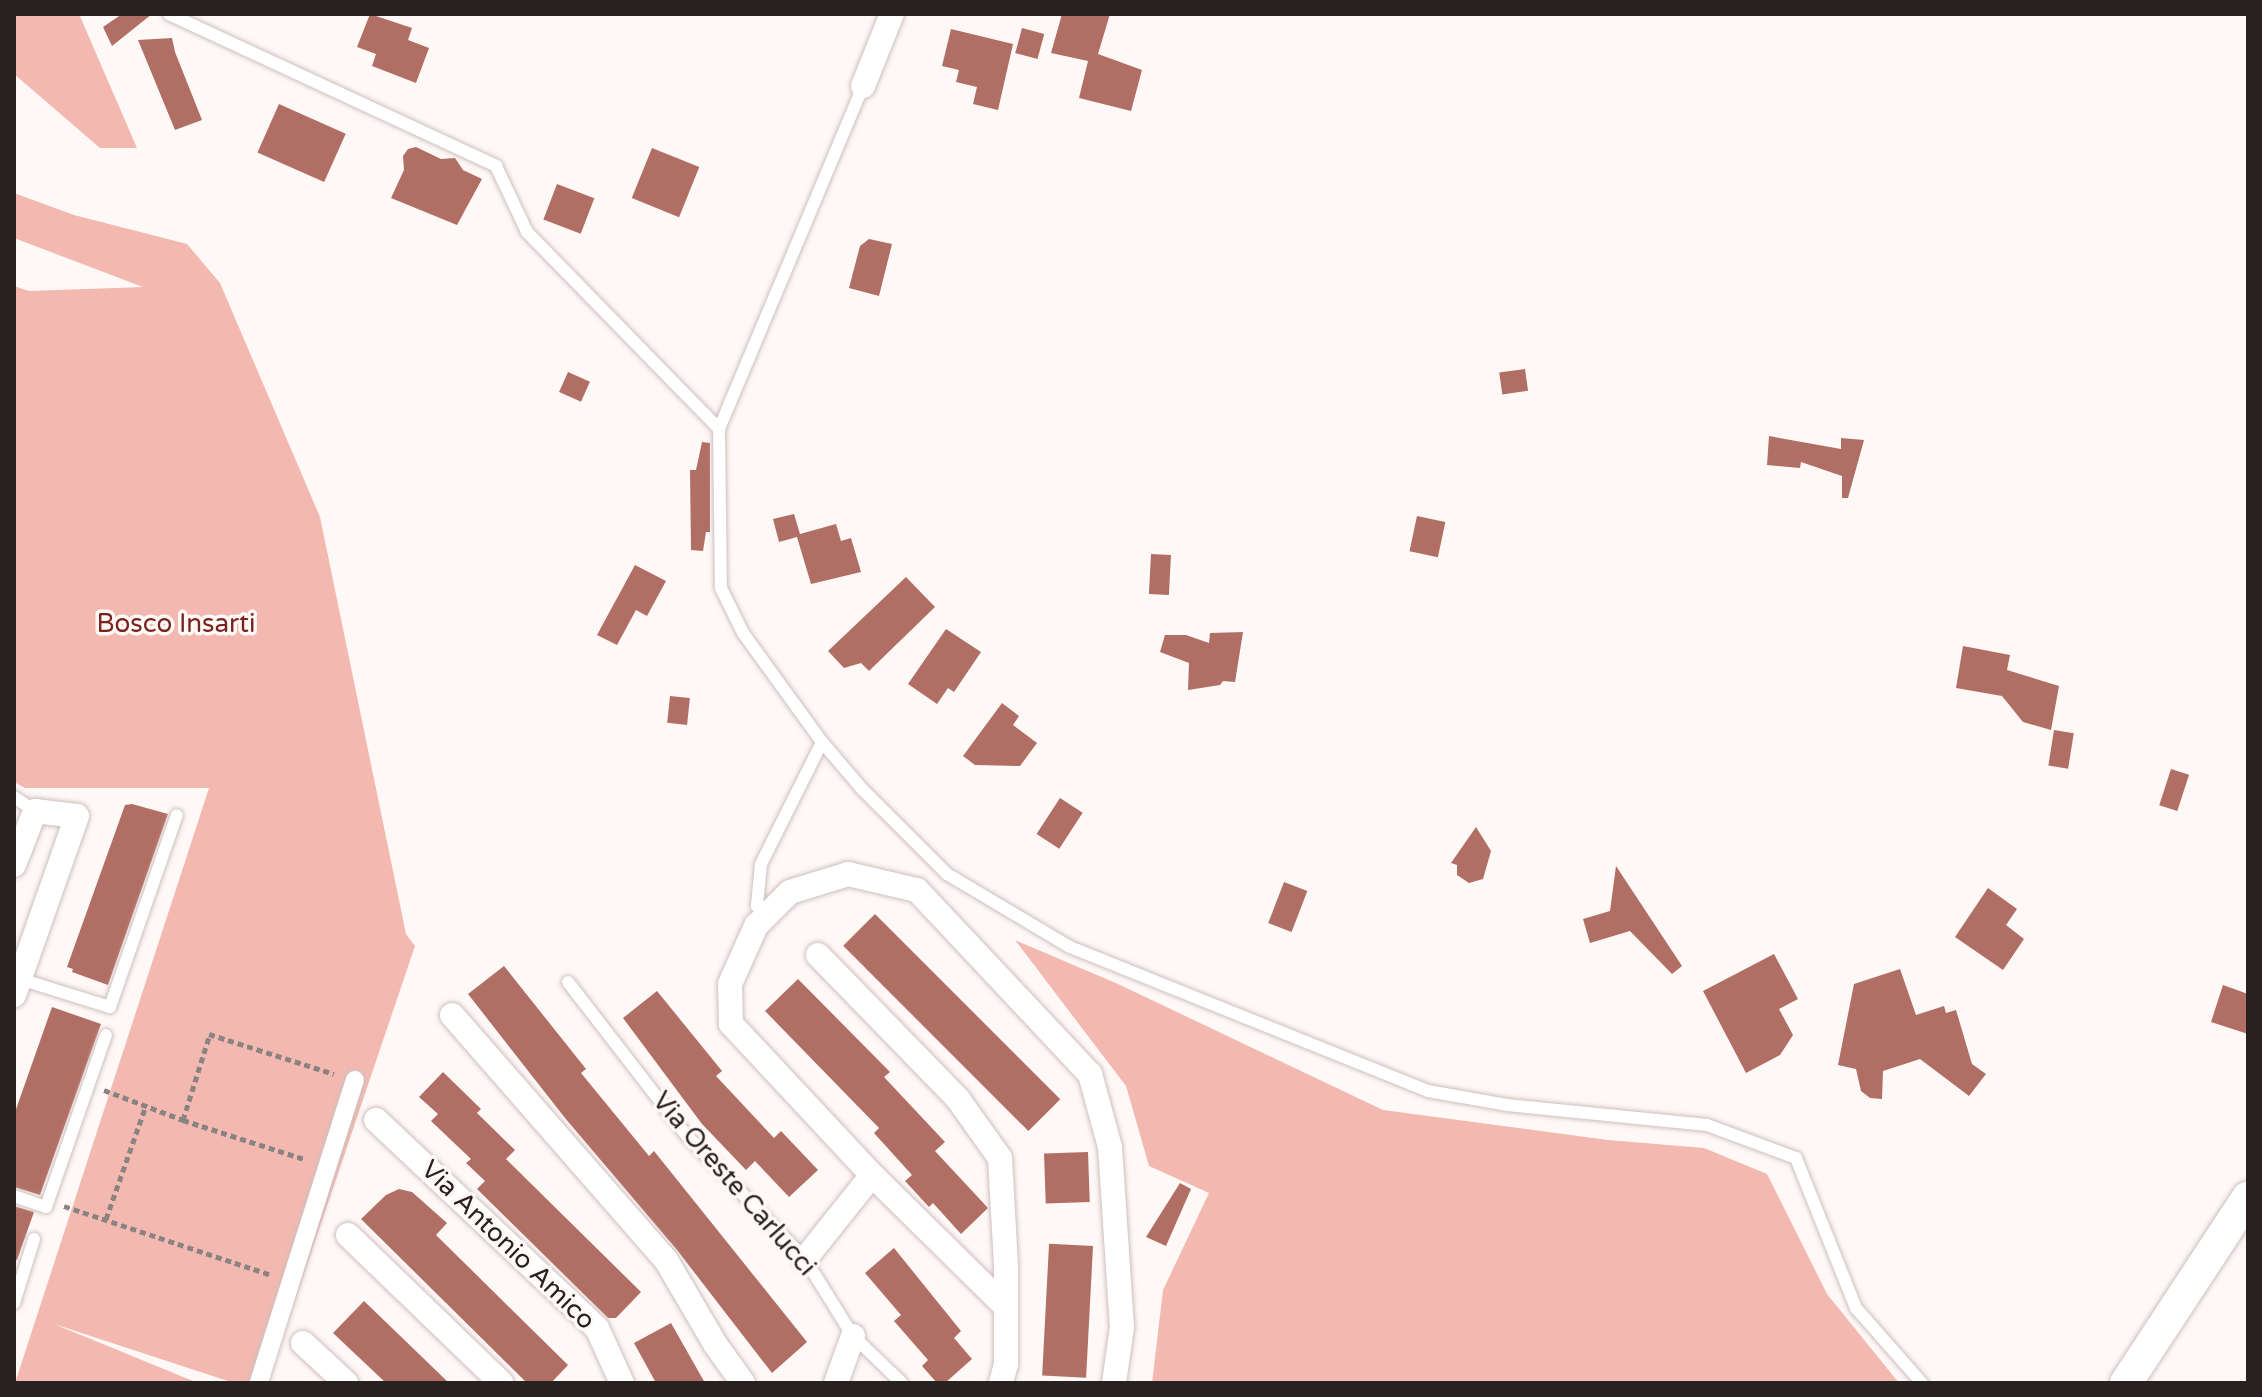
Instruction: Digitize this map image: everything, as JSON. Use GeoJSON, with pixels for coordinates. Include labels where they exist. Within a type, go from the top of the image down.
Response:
{"type":"FeatureCollection","features":[{"type":"Feature","properties":{"kind":"main road"},"geometry":{"type":"LineString","coordinates":[[2126,1383],[2248,1197]]}},
{"type":"Feature","properties":{"kind":"street"},"geometry":{"type":"LineString","coordinates":[[863,86],[892,14]]}},
{"type":"Feature","properties":{"kind":"street"},"geometry":{"type":"LineString","coordinates":[[16,852],[35,811],[77,816],[17,987]]}},
{"type":"Feature","properties":{"kind":"street"},"geometry":{"type":"LineString","coordinates":[[1006,1307],[872,1175],[731,1024],[730,984],[756,926],[790,892],[848,874],[917,890],[1090,1074],[1110,1147],[1122,1327],[1114,1383]]}},
{"type":"Feature","properties":{"kind":"street"},"geometry":{"type":"LineString","coordinates":[[818,955],[958,1099],[1000,1158],[1006,1307],[1006,1364],[1001,1383]]}},
{"type":"Feature","properties":{"kind":"street"},"geometry":{"type":"LineString","coordinates":[[452,1015],[666,1260],[715,1344],[743,1383]]}},
{"type":"Feature","properties":{"kind":"street"},"geometry":{"type":"LineString","coordinates":[[259,1382],[355,1080]]}},
{"type":"Feature","properties":{"kind":"street","name":"Via Antonio Amico"},"geometry":{"type":"LineString","coordinates":[[376,1120],[597,1328],[622,1383]]}},
{"type":"Feature","properties":{"kind":"street"},"geometry":{"type":"LineString","coordinates":[[805,1259],[872,1175]]}},
{"type":"Feature","properties":{"kind":"street"},"geometry":{"type":"LineString","coordinates":[[348,1235],[501,1383]]}},
{"type":"Feature","properties":{"kind":"street"},"geometry":{"type":"LineString","coordinates":[[836,1383],[853,1336]]}},
{"type":"Feature","properties":{"kind":"street"},"geometry":{"type":"LineString","coordinates":[[303,1343],[346,1383]]}},
{"type":"Feature","properties":{"kind":"lane"},"geometry":{"type":"LineString","coordinates":[[169,14],[496,166],[527,232],[719,429]]}},
{"type":"Feature","properties":{"kind":"lane"},"geometry":{"type":"LineString","coordinates":[[863,86],[719,429],[721,588],[743,633],[822,742],[862,789],[947,874],[1070,947],[1428,1091],[1507,1105],[1707,1125],[1796,1158],[1856,1308],[1922,1383]]}},
{"type":"Feature","properties":{"kind":"lane"},"geometry":{"type":"LineString","coordinates":[[768,914],[757,906],[761,864],[822,742]]}},
{"type":"Feature","properties":{"kind":"lane"},"geometry":{"type":"LineString","coordinates":[[14,797],[35,811]]}},
{"type":"Feature","properties":{"kind":"lane"},"geometry":{"type":"LineString","coordinates":[[17,987],[110,1007],[177,815]]}},
{"type":"Feature","properties":{"kind":"lane","name":"Via Oreste Carlucci"},"geometry":{"type":"LineString","coordinates":[[568,982],[688,1137],[805,1259],[853,1336],[902,1383]]}},
{"type":"Feature","properties":{"kind":"lane"},"geometry":{"type":"LineString","coordinates":[[14,1196],[46,1207],[106,1035]]}},
{"type":"Feature","properties":{"kind":"lane"},"geometry":{"type":"LineString","coordinates":[[14,1303],[34,1239]]}},
{"type":"Feature","properties":{"kind":"path"},"geometry":{"type":"LineString","coordinates":[[183,1120],[210,1034],[355,1080]]}},
{"type":"Feature","properties":{"kind":"path"},"geometry":{"type":"LineString","coordinates":[[101,1089],[145,1108],[327,1167]]}},
{"type":"Feature","properties":{"kind":"path"},"geometry":{"type":"LineString","coordinates":[[106,1219],[145,1108]]}},
{"type":"Feature","properties":{"kind":"path"},"geometry":{"type":"LineString","coordinates":[[57,1204],[291,1281]]}},
{"type":"Feature","properties":{"kind":"green space"},"geometry":{"type":"Polygon","coordinates":[[[14,14],[79,14],[137,148],[100,148],[14,74],[14,14]]]}},
{"type":"Feature","properties":{"kind":"green space","name":"Bosco Insarti"},"geometry":{"type":"Polygon","coordinates":[[[14,193],[74,215],[187,244],[220,283],[320,517],[406,934],[415,946],[267,1383],[234,1383],[54,1324],[198,1383],[15,1383],[209,788],[25,788],[14,782],[14,286],[29,291],[143,287],[14,238],[14,193]]]}},
{"type":"Feature","properties":{"kind":"green space"},"geometry":{"type":"Polygon","coordinates":[[[1015,940],[1118,984],[1383,1110],[1608,1140],[1704,1148],[1767,1174],[1827,1294],[1899,1383],[1152,1383],[1163,1290],[1209,1193],[1149,1166],[1126,1086],[1015,940]]]}},
{"type":"Feature","properties":{"kind":"building"},"geometry":{"type":"Polygon","coordinates":[[[122,14],[152,14],[112,46],[103,27],[122,14]]]}},
{"type":"Feature","properties":{"kind":"building"},"geometry":{"type":"Polygon","coordinates":[[[370,14],[412,28],[408,40],[429,48],[416,83],[372,66],[376,54],[357,47],[370,14]]]}},
{"type":"Feature","properties":{"kind":"building"},"geometry":{"type":"Polygon","coordinates":[[[1062,14],[1110,14],[1098,54],[1142,70],[1131,111],[1079,98],[1088,61],[1051,53],[1062,14]]]}},
{"type":"Feature","properties":{"kind":"building"},"geometry":{"type":"Polygon","coordinates":[[[1022,28],[1044,34],[1037,59],[1015,53],[1022,28]]]}},
{"type":"Feature","properties":{"kind":"building"},"geometry":{"type":"Polygon","coordinates":[[[951,29],[1013,44],[998,110],[973,104],[977,87],[956,82],[959,70],[942,66],[951,29]]]}},
{"type":"Feature","properties":{"kind":"building"},"geometry":{"type":"Polygon","coordinates":[[[172,38],[202,120],[175,130],[138,40],[172,38]]]}},
{"type":"Feature","properties":{"kind":"building"},"geometry":{"type":"Polygon","coordinates":[[[279,104],[346,134],[324,182],[257,152],[279,104]]]}},
{"type":"Feature","properties":{"kind":"building"},"geometry":{"type":"Polygon","coordinates":[[[416,147],[441,159],[455,158],[463,170],[482,179],[457,225],[391,198],[404,170],[403,156],[408,149],[416,147]]]}},
{"type":"Feature","properties":{"kind":"building"},"geometry":{"type":"Polygon","coordinates":[[[652,148],[699,167],[679,217],[632,198],[652,148]]]}},
{"type":"Feature","properties":{"kind":"building"},"geometry":{"type":"Polygon","coordinates":[[[557,184],[594,198],[581,234],[543,219],[557,184]]]}},
{"type":"Feature","properties":{"kind":"building"},"geometry":{"type":"Polygon","coordinates":[[[869,239],[892,244],[879,296],[849,288],[860,246],[869,239]]]}},
{"type":"Feature","properties":{"kind":"building"},"geometry":{"type":"Polygon","coordinates":[[[1525,369],[1528,391],[1502,394],[1499,373],[1525,369]]]}},
{"type":"Feature","properties":{"kind":"building"},"geometry":{"type":"Polygon","coordinates":[[[568,372],[590,382],[581,402],[559,392],[568,372]]]}},
{"type":"Feature","properties":{"kind":"building"},"geometry":{"type":"Polygon","coordinates":[[[1769,436],[1841,449],[1841,438],[1864,440],[1848,498],[1842,498],[1842,476],[1801,462],[1800,468],[1767,465],[1769,436]]]}},
{"type":"Feature","properties":{"kind":"building"},"geometry":{"type":"Polygon","coordinates":[[[702,442],[710,443],[710,532],[706,532],[703,551],[691,550],[690,470],[696,470],[702,442]]]}},
{"type":"Feature","properties":{"kind":"building"},"geometry":{"type":"Polygon","coordinates":[[[794,514],[800,534],[836,524],[841,541],[851,538],[861,572],[811,584],[797,537],[779,542],[773,519],[794,514]]]}},
{"type":"Feature","properties":{"kind":"building"},"geometry":{"type":"Polygon","coordinates":[[[1417,516],[1445,522],[1438,557],[1410,551],[1417,516]]]}},
{"type":"Feature","properties":{"kind":"building"},"geometry":{"type":"Polygon","coordinates":[[[1151,554],[1171,555],[1169,595],[1149,594],[1151,554]]]}},
{"type":"Feature","properties":{"kind":"building"},"geometry":{"type":"Polygon","coordinates":[[[635,565],[666,581],[647,616],[636,610],[617,645],[597,635],[635,565]]]}},
{"type":"Feature","properties":{"kind":"building"},"geometry":{"type":"Polygon","coordinates":[[[906,577],[935,607],[869,671],[861,663],[844,668],[828,651],[906,577]]]}},
{"type":"Feature","properties":{"kind":"building"},"geometry":{"type":"Polygon","coordinates":[[[946,629],[981,652],[954,692],[948,688],[937,704],[908,684],[946,629]]]}},
{"type":"Feature","properties":{"kind":"building"},"geometry":{"type":"Polygon","coordinates":[[[1243,632],[1235,682],[1223,681],[1220,685],[1188,690],[1189,663],[1160,652],[1165,635],[1186,635],[1209,643],[1210,633],[1243,632]]]}},
{"type":"Feature","properties":{"kind":"building"},"geometry":{"type":"Polygon","coordinates":[[[1963,646],[2010,655],[2007,670],[2059,686],[2051,730],[2023,722],[2002,696],[1956,688],[1963,646]]]}},
{"type":"Feature","properties":{"kind":"building"},"geometry":{"type":"Polygon","coordinates":[[[670,696],[690,698],[687,725],[667,723],[670,696]]]}},
{"type":"Feature","properties":{"kind":"building"},"geometry":{"type":"Polygon","coordinates":[[[1002,703],[1019,716],[1013,725],[1037,743],[1020,766],[975,765],[963,756],[1002,703]]]}},
{"type":"Feature","properties":{"kind":"building"},"geometry":{"type":"Polygon","coordinates":[[[2054,730],[2074,733],[2068,769],[2048,766],[2054,730]]]}},
{"type":"Feature","properties":{"kind":"building"},"geometry":{"type":"Polygon","coordinates":[[[2171,769],[2189,775],[2177,811],[2159,805],[2171,769]]]}},
{"type":"Feature","properties":{"kind":"building"},"geometry":{"type":"Polygon","coordinates":[[[1060,798],[1083,813],[1059,849],[1037,834],[1060,798]]]}},
{"type":"Feature","properties":{"kind":"building"},"geometry":{"type":"Polygon","coordinates":[[[132,804],[168,814],[108,985],[72,972],[73,969],[67,967],[125,805],[132,804]]]}},
{"type":"Feature","properties":{"kind":"building"},"geometry":{"type":"Polygon","coordinates":[[[1476,827],[1491,851],[1483,879],[1469,883],[1457,875],[1457,865],[1451,863],[1476,827]]]}},
{"type":"Feature","properties":{"kind":"building"},"geometry":{"type":"Polygon","coordinates":[[[1616,866],[1682,966],[1672,974],[1630,931],[1590,943],[1583,919],[1610,911],[1616,866]]]}},
{"type":"Feature","properties":{"kind":"building"},"geometry":{"type":"Polygon","coordinates":[[[1284,882],[1307,891],[1292,932],[1268,923],[1284,882]]]}},
{"type":"Feature","properties":{"kind":"building"},"geometry":{"type":"Polygon","coordinates":[[[1988,888],[2017,909],[2006,925],[2024,939],[2003,970],[1955,937],[1988,888]]]}},
{"type":"Feature","properties":{"kind":"building"},"geometry":{"type":"Polygon","coordinates":[[[875,914],[1060,1099],[1028,1131],[843,946],[875,914]]]}},
{"type":"Feature","properties":{"kind":"building"},"geometry":{"type":"Polygon","coordinates":[[[1774,954],[1798,999],[1779,1009],[1793,1035],[1780,1055],[1746,1073],[1703,991],[1774,954]]]}},
{"type":"Feature","properties":{"kind":"building"},"geometry":{"type":"Polygon","coordinates":[[[504,966],[586,1069],[581,1073],[649,1156],[654,1151],[807,1342],[772,1373],[677,1250],[565,1118],[468,994],[504,966]]]}},
{"type":"Feature","properties":{"kind":"building"},"geometry":{"type":"Polygon","coordinates":[[[1900,969],[1916,1015],[1944,1006],[1946,1013],[1956,1010],[1972,1064],[1986,1074],[1969,1096],[1920,1059],[1883,1071],[1882,1099],[1870,1098],[1861,1091],[1856,1069],[1838,1065],[1854,984],[1900,969]]]}},
{"type":"Feature","properties":{"kind":"building"},"geometry":{"type":"Polygon","coordinates":[[[798,979],[890,1072],[884,1077],[945,1142],[935,1151],[988,1208],[961,1234],[933,1203],[929,1207],[905,1181],[912,1175],[874,1133],[879,1128],[765,1011],[798,979]]]}},
{"type":"Feature","properties":{"kind":"building"},"geometry":{"type":"Polygon","coordinates":[[[2223,985],[2248,994],[2248,1034],[2211,1022],[2223,985]]]}},
{"type":"Feature","properties":{"kind":"building"},"geometry":{"type":"Polygon","coordinates":[[[657,991],[722,1071],[716,1076],[774,1138],[781,1131],[818,1170],[789,1197],[755,1161],[746,1170],[702,1124],[623,1018],[657,991]]]}},
{"type":"Feature","properties":{"kind":"building"},"geometry":{"type":"Polygon","coordinates":[[[52,1007],[101,1024],[40,1195],[14,1187],[14,1115],[52,1007]]]}},
{"type":"Feature","properties":{"kind":"building"},"geometry":{"type":"Polygon","coordinates":[[[443,1072],[481,1109],[477,1113],[515,1150],[506,1159],[641,1292],[616,1318],[608,1318],[477,1189],[485,1181],[466,1163],[471,1159],[431,1121],[438,1114],[419,1097],[443,1072]]]}},
{"type":"Feature","properties":{"kind":"building"},"geometry":{"type":"Polygon","coordinates":[[[1088,1152],[1090,1202],[1046,1204],[1044,1154],[1088,1152]]]}},
{"type":"Feature","properties":{"kind":"building"},"geometry":{"type":"Polygon","coordinates":[[[1180,1183],[1191,1189],[1166,1246],[1146,1237],[1180,1183]]]}},
{"type":"Feature","properties":{"kind":"building"},"geometry":{"type":"Polygon","coordinates":[[[399,1189],[412,1192],[447,1223],[436,1235],[568,1365],[551,1383],[527,1383],[361,1219],[386,1195],[399,1189]]]}},
{"type":"Feature","properties":{"kind":"building"},"geometry":{"type":"Polygon","coordinates":[[[14,1206],[34,1212],[17,1260],[14,1259],[14,1206]]]}},
{"type":"Feature","properties":{"kind":"building"},"geometry":{"type":"Polygon","coordinates":[[[1049,1244],[1093,1246],[1086,1378],[1042,1376],[1049,1244]]]}},
{"type":"Feature","properties":{"kind":"building"},"geometry":{"type":"Polygon","coordinates":[[[894,1248],[961,1331],[954,1338],[972,1359],[945,1383],[937,1383],[922,1366],[928,1360],[894,1321],[901,1315],[865,1273],[894,1248]]]}},
{"type":"Feature","properties":{"kind":"building"},"geometry":{"type":"Polygon","coordinates":[[[364,1301],[449,1383],[386,1383],[333,1333],[364,1301]]]}},
{"type":"Feature","properties":{"kind":"building"},"geometry":{"type":"Polygon","coordinates":[[[671,1323],[705,1383],[656,1383],[634,1343],[671,1323]]]}}]}
